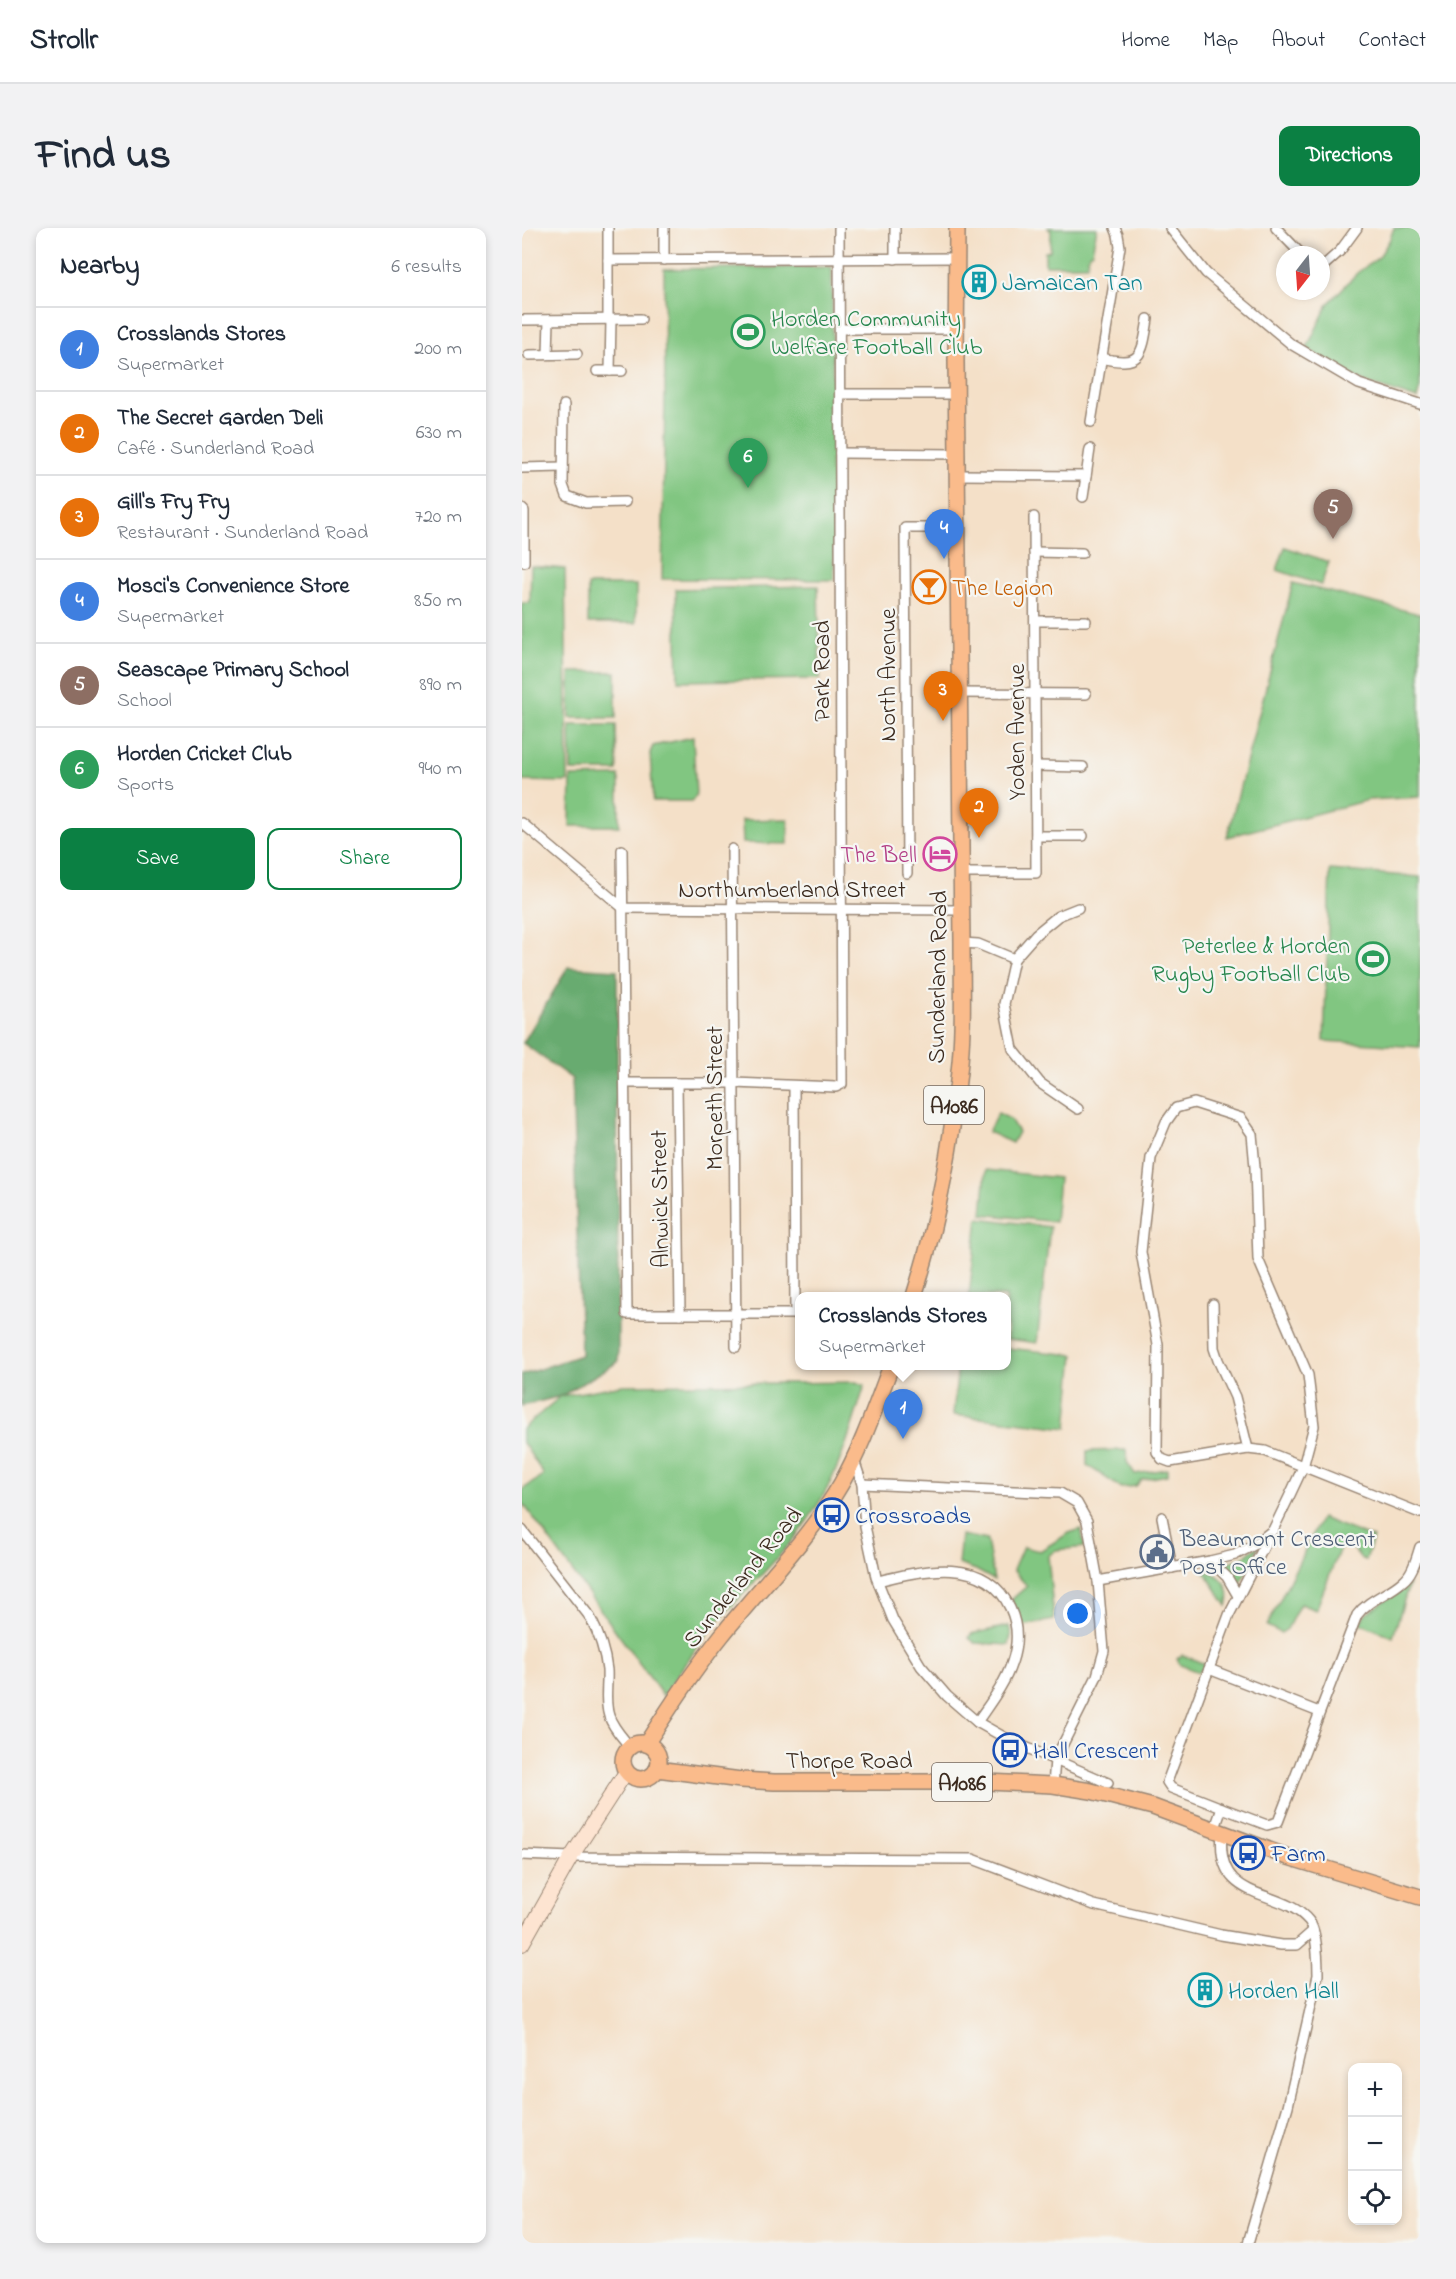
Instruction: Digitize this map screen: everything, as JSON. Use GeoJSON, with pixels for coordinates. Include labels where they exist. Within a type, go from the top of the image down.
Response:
{"type":"FeatureCollection","features":[{"type":"Feature","properties":{"kind":"main road","name":"A1086"},"geometry":{"type":"LineString","coordinates":[[957,228],[957,258]]}},
{"type":"Feature","properties":{"kind":"main road","name":"Sunderland Road"},"geometry":{"type":"LineString","coordinates":[[915,1292],[932,1235],[959,1071],[962,943],[957,258]]}},
{"type":"Feature","properties":{"kind":"main road","name":"Sunderland Road"},"geometry":{"type":"LineString","coordinates":[[646,1744],[682,1687],[716,1643],[797,1548],[841,1483],[889,1370]]}},
{"type":"Feature","properties":{"kind":"main road"},"geometry":{"type":"LineString","coordinates":[[646,1744],[657,1754],[657,1769],[653,1775],[640,1780],[631,1777],[626,1772],[623,1758],[630,1747],[646,1744]]}},
{"type":"Feature","properties":{"kind":"main road","name":"Thorpe Road"},"geometry":{"type":"LineString","coordinates":[[657,1769],[774,1782],[987,1782],[1053,1785],[1153,1807],[1218,1833],[1420,1897]]}},
{"type":"Feature","properties":{"kind":"main road"},"geometry":{"type":"LineString","coordinates":[[522,1944],[571,1857],[626,1772]]}},
{"type":"Feature","properties":{"kind":"street"},"geometry":{"type":"LineString","coordinates":[[608,228],[610,371]]}},
{"type":"Feature","properties":{"kind":"street"},"geometry":{"type":"LineString","coordinates":[[664,228],[664,260]]}},
{"type":"Feature","properties":{"kind":"street","name":"Park Road"},"geometry":{"type":"LineString","coordinates":[[794,1086],[836,1087],[842,1084],[839,228]]}},
{"type":"Feature","properties":{"kind":"street"},"geometry":{"type":"LineString","coordinates":[[895,259],[896,228]]}},
{"type":"Feature","properties":{"kind":"street"},"geometry":{"type":"LineString","coordinates":[[1091,422],[1120,247],[1114,228]]}},
{"type":"Feature","properties":{"kind":"street"},"geometry":{"type":"LineString","coordinates":[[1170,228],[1206,273],[1291,344],[1359,384],[1417,404]]}},
{"type":"Feature","properties":{"kind":"street"},"geometry":{"type":"LineString","coordinates":[[1276,228],[1293,246]]}},
{"type":"Feature","properties":{"kind":"street"},"geometry":{"type":"LineString","coordinates":[[1330,260],[1340,251],[1356,229]]}},
{"type":"Feature","properties":{"kind":"street"},"geometry":{"type":"LineString","coordinates":[[609,260],[957,258]]}},
{"type":"Feature","properties":{"kind":"street"},"geometry":{"type":"LineString","coordinates":[[522,320],[641,319]]}},
{"type":"Feature","properties":{"kind":"street"},"geometry":{"type":"LineString","coordinates":[[1101,358],[1123,363],[1135,360],[1143,345],[1148,319]]}},
{"type":"Feature","properties":{"kind":"street"},"geometry":{"type":"LineString","coordinates":[[548,354],[549,320]]}},
{"type":"Feature","properties":{"kind":"street"},"geometry":{"type":"LineString","coordinates":[[840,329],[956,329]]}},
{"type":"Feature","properties":{"kind":"street"},"geometry":{"type":"LineString","coordinates":[[529,355],[577,354]]}},
{"type":"Feature","properties":{"kind":"street"},"geometry":{"type":"LineString","coordinates":[[597,371],[622,371]]}},
{"type":"Feature","properties":{"kind":"street"},"geometry":{"type":"LineString","coordinates":[[840,394],[957,394]]}},
{"type":"Feature","properties":{"kind":"street"},"geometry":{"type":"LineString","coordinates":[[564,405],[563,485],[567,496],[586,503],[626,502]]}},
{"type":"Feature","properties":{"kind":"street"},"geometry":{"type":"LineString","coordinates":[[1083,497],[1090,449]]}},
{"type":"Feature","properties":{"kind":"street"},"geometry":{"type":"LineString","coordinates":[[840,453],[957,454]]}},
{"type":"Feature","properties":{"kind":"street"},"geometry":{"type":"LineString","coordinates":[[522,468],[563,467]]}},
{"type":"Feature","properties":{"kind":"street"},"geometry":{"type":"LineString","coordinates":[[958,475],[1086,476]]}},
{"type":"Feature","properties":{"kind":"street"},"geometry":{"type":"LineString","coordinates":[[522,509],[524,511],[524,562]]}},
{"type":"Feature","properties":{"kind":"street","name":"Yoden Avenue"},"geometry":{"type":"LineString","coordinates":[[961,873],[1036,873],[1034,517]]}},
{"type":"Feature","properties":{"kind":"street","name":"North Avenue"},"geometry":{"type":"LineString","coordinates":[[907,873],[905,528],[958,528]]}},
{"type":"Feature","properties":{"kind":"street"},"geometry":{"type":"LineString","coordinates":[[1034,552],[1082,553]]}},
{"type":"Feature","properties":{"kind":"street"},"geometry":{"type":"LineString","coordinates":[[1035,621],[1086,621]]}},
{"type":"Feature","properties":{"kind":"street"},"geometry":{"type":"LineString","coordinates":[[959,693],[1086,694]]}},
{"type":"Feature","properties":{"kind":"street"},"geometry":{"type":"LineString","coordinates":[[1035,766],[1083,767]]}},
{"type":"Feature","properties":{"kind":"street"},"geometry":{"type":"LineString","coordinates":[[522,823],[623,908]]}},
{"type":"Feature","properties":{"kind":"street"},"geometry":{"type":"LineString","coordinates":[[1035,836],[1083,836]]}},
{"type":"Feature","properties":{"kind":"street","name":"Morpeth Street"},"geometry":{"type":"LineString","coordinates":[[732,849],[735,1347]]}},
{"type":"Feature","properties":{"kind":"street"},"geometry":{"type":"LineString","coordinates":[[622,850],[627,1314],[795,1314]]}},
{"type":"Feature","properties":{"kind":"street","name":"Northumberland Street"},"geometry":{"type":"LineString","coordinates":[[623,908],[961,910]]}},
{"type":"Feature","properties":{"kind":"street"},"geometry":{"type":"LineString","coordinates":[[1078,908],[1058,916],[1036,934],[1014,959],[1004,1004],[1013,1049],[1040,1083],[1078,1109]]}},
{"type":"Feature","properties":{"kind":"street"},"geometry":{"type":"LineString","coordinates":[[962,943],[978,944],[1014,959]]}},
{"type":"Feature","properties":{"kind":"street"},"geometry":{"type":"LineString","coordinates":[[625,1083],[734,1083],[794,1086],[797,1292]]}},
{"type":"Feature","properties":{"kind":"street","name":"Alnwick Street"},"geometry":{"type":"LineString","coordinates":[[677,1083],[680,1314]]}},
{"type":"Feature","properties":{"kind":"street"},"geometry":{"type":"LineString","coordinates":[[1420,1513],[1303,1467],[1265,1451],[1248,1449],[1170,1462],[1162,1459],[1157,1452],[1158,1345],[1141,1252],[1151,1158],[1166,1122],[1176,1108],[1194,1103],[1209,1106],[1241,1118],[1252,1134],[1258,1258],[1308,1375],[1314,1426],[1303,1467],[1238,1596],[1209,1669],[1167,1782],[1171,1788],[1267,1825],[1278,1822],[1357,1615],[1363,1607],[1404,1581],[1420,1547]]}},
{"type":"Feature","properties":{"kind":"street"},"geometry":{"type":"LineString","coordinates":[[1213,1304],[1214,1348],[1235,1396],[1248,1449]]}},
{"type":"Feature","properties":{"kind":"street"},"geometry":{"type":"LineString","coordinates":[[853,1458],[862,1484],[865,1526],[878,1581],[893,1620],[921,1666],[947,1696],[977,1722],[1009,1740],[1108,1783]]}},
{"type":"Feature","properties":{"kind":"street"},"geometry":{"type":"LineString","coordinates":[[862,1484],[1060,1494],[1077,1503],[1087,1521],[1098,1581],[1104,1651],[1097,1676],[1055,1760],[1053,1785]]}},
{"type":"Feature","properties":{"kind":"street"},"geometry":{"type":"LineString","coordinates":[[1162,1517],[1172,1568]]}},
{"type":"Feature","properties":{"kind":"street"},"geometry":{"type":"LineString","coordinates":[[522,1530],[590,1617],[599,1633],[607,1670],[608,1713],[614,1727],[630,1747]]}},
{"type":"Feature","properties":{"kind":"street"},"geometry":{"type":"LineString","coordinates":[[1098,1581],[1234,1555],[1254,1545],[1272,1530]]}},
{"type":"Feature","properties":{"kind":"street"},"geometry":{"type":"LineString","coordinates":[[1210,1561],[1227,1577],[1238,1596]]}},
{"type":"Feature","properties":{"kind":"street"},"geometry":{"type":"LineString","coordinates":[[878,1581],[933,1570],[960,1571],[984,1578],[1005,1596],[1014,1616],[1017,1637],[1012,1662],[1000,1688],[977,1722]]}},
{"type":"Feature","properties":{"kind":"street"},"geometry":{"type":"LineString","coordinates":[[1209,1669],[1319,1712]]}},
{"type":"Feature","properties":{"kind":"street"},"geometry":{"type":"LineString","coordinates":[[1222,1808],[1218,1833],[1221,1854],[1237,1882],[1248,1890],[1298,1912],[1309,1922],[1313,1931],[1318,1975],[1288,2106],[1248,2243]]}},
{"type":"Feature","properties":{"kind":"street"},"geometry":{"type":"LineString","coordinates":[[522,1855],[973,1859],[1094,1905],[1221,1935],[1281,1945],[1297,1945],[1313,1931]]}},
{"type":"Feature","properties":{"kind":"green space"},"geometry":{"type":"Polygon","coordinates":[[[1048,228],[1097,228],[1087,265],[1045,265],[1045,252],[1050,251],[1051,231],[1048,228]]]}},
{"type":"Feature","properties":{"kind":"green space"},"geometry":{"type":"Polygon","coordinates":[[[1394,228],[1420,228],[1420,387],[1417,399],[1362,381],[1336,368],[1307,348],[1328,304],[1357,273],[1379,257],[1394,228]]]}},
{"type":"Feature","properties":{"kind":"green space"},"geometry":{"type":"Polygon","coordinates":[[[832,267],[834,580],[662,579],[665,394],[664,269],[832,267]]]}},
{"type":"Feature","properties":{"kind":"green space"},"geometry":{"type":"Polygon","coordinates":[[[1285,547],[1329,562],[1321,585],[1277,570],[1285,547]]]}},
{"type":"Feature","properties":{"kind":"green space"},"geometry":{"type":"Polygon","coordinates":[[[531,566],[565,569],[568,782],[522,781],[522,603],[530,603],[531,566]]]}},
{"type":"Feature","properties":{"kind":"green space"},"geometry":{"type":"Polygon","coordinates":[[[1293,583],[1420,614],[1420,797],[1368,800],[1227,837],[1293,583]]]}},
{"type":"Feature","properties":{"kind":"green space"},"geometry":{"type":"Polygon","coordinates":[[[588,585],[636,585],[636,623],[588,623],[588,585]]]}},
{"type":"Feature","properties":{"kind":"green space"},"geometry":{"type":"Polygon","coordinates":[[[818,586],[820,679],[678,681],[676,589],[818,586]]]}},
{"type":"Feature","properties":{"kind":"green space"},"geometry":{"type":"Polygon","coordinates":[[[570,672],[616,672],[616,718],[570,718],[570,672]]]}},
{"type":"Feature","properties":{"kind":"green space"},"geometry":{"type":"Polygon","coordinates":[[[570,725],[616,725],[617,771],[571,771],[570,725]]]}},
{"type":"Feature","properties":{"kind":"green space"},"geometry":{"type":"Polygon","coordinates":[[[693,737],[696,796],[692,801],[653,801],[650,753],[653,746],[693,737]]]}},
{"type":"Feature","properties":{"kind":"green space"},"geometry":{"type":"Polygon","coordinates":[[[619,776],[619,826],[570,826],[571,777],[619,776]]]}},
{"type":"Feature","properties":{"kind":"green space"},"geometry":{"type":"Polygon","coordinates":[[[788,819],[788,844],[743,843],[742,820],[788,819]]]}},
{"type":"Feature","properties":{"kind":"green space","name":"Peterlee & Horden Rugby Football Club"},"geometry":{"type":"Polygon","coordinates":[[[1330,870],[1420,877],[1420,1047],[1324,1041],[1330,870]]]}},
{"type":"Feature","properties":{"kind":"green space"},"geometry":{"type":"Polygon","coordinates":[[[568,967],[617,970],[618,1362],[561,1396],[522,1406],[522,1375],[581,1355],[572,1079],[523,1043],[568,967]]]}},
{"type":"Feature","properties":{"kind":"green space"},"geometry":{"type":"Polygon","coordinates":[[[998,1113],[1010,1119],[1018,1132],[1012,1143],[988,1132],[998,1113]]]}},
{"type":"Feature","properties":{"kind":"green space"},"geometry":{"type":"Polygon","coordinates":[[[986,1170],[1059,1178],[1055,1222],[982,1214],[986,1170]]]}},
{"type":"Feature","properties":{"kind":"green space"},"geometry":{"type":"Polygon","coordinates":[[[978,1218],[1050,1227],[1037,1343],[1011,1340],[1011,1292],[969,1292],[978,1218]]]}},
{"type":"Feature","properties":{"kind":"green space"},"geometry":{"type":"Polygon","coordinates":[[[1011,1348],[1074,1355],[1067,1428],[953,1415],[958,1370],[1011,1370],[1011,1348]]]}},
{"type":"Feature","properties":{"kind":"green space"},"geometry":{"type":"Polygon","coordinates":[[[856,1382],[865,1385],[851,1428],[836,1470],[813,1513],[775,1560],[712,1628],[663,1696],[522,1502],[522,1490],[544,1475],[522,1441],[522,1429],[561,1396],[623,1385],[856,1382]]]}},
{"type":"Feature","properties":{"kind":"green space"},"geometry":{"type":"Polygon","coordinates":[[[1126,1450],[1127,1462],[1135,1474],[1167,1469],[1167,1475],[1141,1480],[1136,1486],[1121,1488],[1087,1465],[1087,1451],[1126,1450]]]}},
{"type":"Feature","properties":{"kind":"green space"},"geometry":{"type":"Polygon","coordinates":[[[1321,1518],[1373,1538],[1366,1560],[1360,1558],[1348,1542],[1340,1548],[1316,1610],[1300,1604],[1287,1629],[1281,1633],[1267,1626],[1321,1518]]]}},
{"type":"Feature","properties":{"kind":"green space"},"geometry":{"type":"Polygon","coordinates":[[[1081,1529],[1085,1547],[1056,1550],[1048,1556],[1054,1620],[1022,1626],[1011,1600],[1027,1586],[1013,1570],[1023,1547],[1040,1551],[1069,1533],[1081,1529]]]}},
{"type":"Feature","properties":{"kind":"green space"},"geometry":{"type":"Polygon","coordinates":[[[961,1535],[987,1540],[994,1580],[976,1570],[958,1564],[961,1535]]]}},
{"type":"Feature","properties":{"kind":"green space"},"geometry":{"type":"Polygon","coordinates":[[[1259,1545],[1239,1586],[1220,1565],[1242,1558],[1259,1545]]]}},
{"type":"Feature","properties":{"kind":"green space"},"geometry":{"type":"Polygon","coordinates":[[[1204,1571],[1221,1578],[1227,1588],[1227,1606],[1204,1571]]]}},
{"type":"Feature","properties":{"kind":"green space"},"geometry":{"type":"Polygon","coordinates":[[[1409,1584],[1393,1637],[1359,1623],[1366,1614],[1409,1584]]]}},
{"type":"Feature","properties":{"kind":"green space"},"geometry":{"type":"Polygon","coordinates":[[[1009,1626],[1011,1635],[1009,1645],[975,1643],[969,1638],[971,1634],[1009,1626]]]}},
{"type":"Feature","properties":{"kind":"green space"},"geometry":{"type":"Polygon","coordinates":[[[1182,1655],[1205,1664],[1204,1668],[1198,1672],[1180,1665],[1177,1659],[1182,1655]]]}},
{"type":"Feature","properties":{"kind":"place","name":"Jamaican Tan"},"geometry":{"type":"Point","coordinates":[979,282]}},
{"type":"Feature","properties":{"kind":"place","name":"Horden Community Welfare Football Club"},"geometry":{"type":"Point","coordinates":[748,332]}},
{"type":"Feature","properties":{"kind":"place","name":"Horden Cricket Club"},"geometry":{"type":"Point","coordinates":[748,488]}},
{"type":"Feature","properties":{"kind":"place","name":"Seascape Primary School"},"geometry":{"type":"Point","coordinates":[1333,539]}},
{"type":"Feature","properties":{"kind":"place","name":"Mosci's Convenience Store"},"geometry":{"type":"Point","coordinates":[944,559]}},
{"type":"Feature","properties":{"kind":"place","name":"The Legion"},"geometry":{"type":"Point","coordinates":[929,587]}},
{"type":"Feature","properties":{"kind":"place","name":"Gill's Fry Fry"},"geometry":{"type":"Point","coordinates":[943,721]}},
{"type":"Feature","properties":{"kind":"place","name":"The Secret Garden Deli"},"geometry":{"type":"Point","coordinates":[979,838]}},
{"type":"Feature","properties":{"kind":"place","name":"The Bell"},"geometry":{"type":"Point","coordinates":[940,854]}},
{"type":"Feature","properties":{"kind":"place","name":"Peterlee & Horden Rugby Football Club"},"geometry":{"type":"Point","coordinates":[1373,959]}},
{"type":"Feature","properties":{"kind":"place","name":"Crosslands Stores"},"geometry":{"type":"Point","coordinates":[903,1439]}},
{"type":"Feature","properties":{"kind":"place","name":"Crossroads"},"geometry":{"type":"Point","coordinates":[832,1515]}},
{"type":"Feature","properties":{"kind":"place","name":"Beaumont Crescent Post Office"},"geometry":{"type":"Point","coordinates":[1157,1552]}},
{"type":"Feature","properties":{"kind":"place","name":"Hall Crescent"},"geometry":{"type":"Point","coordinates":[1010,1750]}},
{"type":"Feature","properties":{"kind":"place","name":"Farm"},"geometry":{"type":"Point","coordinates":[1248,1853]}},
{"type":"Feature","properties":{"kind":"place","name":"Horden Hall"},"geometry":{"type":"Point","coordinates":[1205,1990]}}]}
